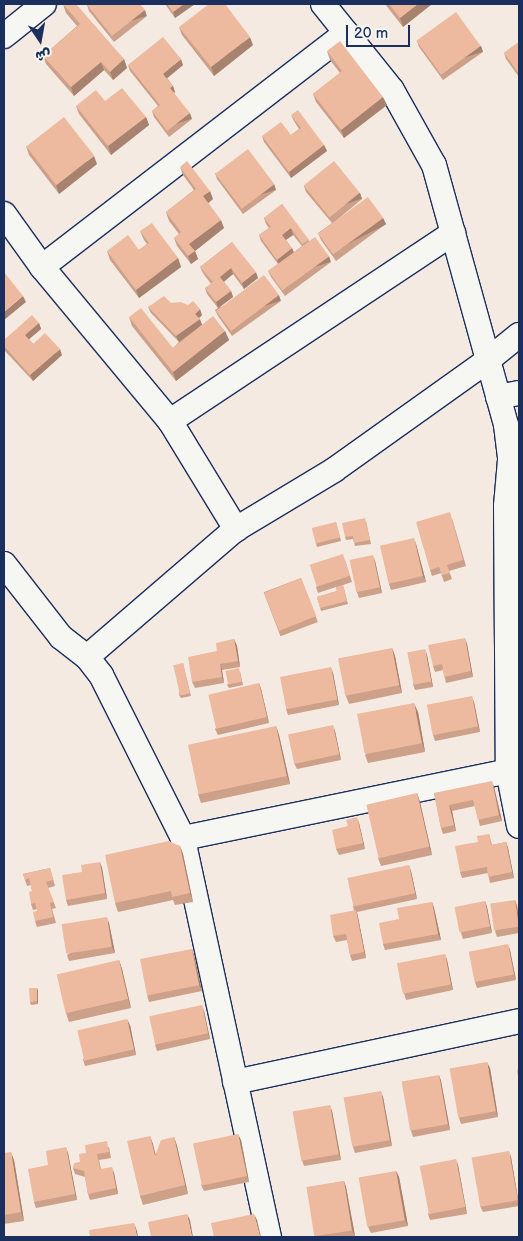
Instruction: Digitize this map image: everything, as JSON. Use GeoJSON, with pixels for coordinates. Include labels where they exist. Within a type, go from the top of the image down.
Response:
{"type":"FeatureCollection","features":[{"type":"Feature","properties":{"kind":"street"},"geometry":{"type":"LineString","coordinates":[[4,36],[44,4]]}},
{"type":"Feature","properties":{"kind":"street"},"geometry":{"type":"LineString","coordinates":[[324,4],[392,90],[434,165],[488,360],[509,395],[506,425],[512,506],[514,770],[519,826]]}},
{"type":"Feature","properties":{"kind":"street"},"geometry":{"type":"LineString","coordinates":[[42,267],[346,33]]}},
{"type":"Feature","properties":{"kind":"street"},"geometry":{"type":"LineString","coordinates":[[4,214],[42,267],[170,421],[236,529]]}},
{"type":"Feature","properties":{"kind":"street"},"geometry":{"type":"LineString","coordinates":[[170,421],[454,233]]}},
{"type":"Feature","properties":{"kind":"street"},"geometry":{"type":"LineString","coordinates":[[87,657],[236,529],[334,470],[488,360],[519,335]]}},
{"type":"Feature","properties":{"kind":"street"},"geometry":{"type":"LineString","coordinates":[[4,564],[61,637],[87,657],[101,675],[183,838],[269,1237]]}},
{"type":"Feature","properties":{"kind":"street"},"geometry":{"type":"LineString","coordinates":[[183,838],[514,770]]}},
{"type":"Feature","properties":{"kind":"street"},"geometry":{"type":"LineString","coordinates":[[235,1082],[519,1021]]}},
{"type":"Feature","properties":{"kind":"building"},"geometry":{"type":"Polygon","coordinates":[[[63,4],[76,4],[124,59],[110,72],[101,62],[71,87],[43,56],[80,24],[63,4]]]}},
{"type":"Feature","properties":{"kind":"building"},"geometry":{"type":"Polygon","coordinates":[[[88,4],[140,4],[145,10],[112,36],[88,4]]]}},
{"type":"Feature","properties":{"kind":"building"},"geometry":{"type":"Polygon","coordinates":[[[167,4],[184,4],[173,12],[167,4]]]}},
{"type":"Feature","properties":{"kind":"building"},"geometry":{"type":"Polygon","coordinates":[[[209,4],[225,4],[250,37],[211,67],[179,27],[209,4]]]}},
{"type":"Feature","properties":{"kind":"building"},"geometry":{"type":"Polygon","coordinates":[[[389,4],[418,4],[400,18],[389,4]]]}},
{"type":"Feature","properties":{"kind":"building"},"geometry":{"type":"Polygon","coordinates":[[[456,12],[481,46],[441,75],[416,41],[456,12]]]}},
{"type":"Feature","properties":{"kind":"building"},"geometry":{"type":"Polygon","coordinates":[[[163,37],[181,59],[163,74],[173,86],[170,88],[190,113],[167,131],[152,111],[160,105],[128,65],[163,37]]]}},
{"type":"Feature","properties":{"kind":"building"},"geometry":{"type":"Polygon","coordinates":[[[340,41],[383,97],[341,130],[313,94],[342,71],[327,51],[340,41]]]}},
{"type":"Feature","properties":{"kind":"building"},"geometry":{"type":"Polygon","coordinates":[[[519,42],[519,74],[504,53],[519,42]]]}},
{"type":"Feature","properties":{"kind":"building"},"geometry":{"type":"Polygon","coordinates":[[[122,88],[146,117],[108,146],[76,106],[96,90],[105,101],[122,88]]]}},
{"type":"Feature","properties":{"kind":"building"},"geometry":{"type":"Polygon","coordinates":[[[298,110],[324,145],[289,172],[262,136],[281,122],[291,135],[301,128],[291,115],[298,110]]]}},
{"type":"Feature","properties":{"kind":"building"},"geometry":{"type":"Polygon","coordinates":[[[64,117],[94,156],[56,185],[26,147],[64,117]]]}},
{"type":"Feature","properties":{"kind":"building"},"geometry":{"type":"Polygon","coordinates":[[[248,149],[274,184],[242,209],[215,174],[248,149]]]}},
{"type":"Feature","properties":{"kind":"building"},"geometry":{"type":"Polygon","coordinates":[[[187,161],[210,191],[203,196],[221,220],[189,244],[195,251],[188,256],[174,238],[181,232],[166,212],[196,189],[180,167],[187,161]]]}},
{"type":"Feature","properties":{"kind":"building"},"geometry":{"type":"Polygon","coordinates":[[[334,161],[360,193],[329,217],[304,186],[334,161]]]}},
{"type":"Feature","properties":{"kind":"building"},"geometry":{"type":"Polygon","coordinates":[[[368,197],[383,218],[333,254],[318,233],[368,197]]]}},
{"type":"Feature","properties":{"kind":"building"},"geometry":{"type":"Polygon","coordinates":[[[282,204],[309,240],[302,244],[291,228],[282,235],[292,248],[277,260],[259,235],[271,227],[264,218],[282,204]]]}},
{"type":"Feature","properties":{"kind":"building"},"geometry":{"type":"Polygon","coordinates":[[[152,223],[178,258],[136,290],[107,251],[128,235],[139,250],[149,243],[140,231],[152,223]]]}},
{"type":"Feature","properties":{"kind":"building"},"geometry":{"type":"Polygon","coordinates":[[[315,237],[329,256],[282,291],[268,271],[315,237]]]}},
{"type":"Feature","properties":{"kind":"building"},"geometry":{"type":"Polygon","coordinates":[[[232,242],[256,272],[242,283],[231,268],[220,277],[231,291],[216,302],[205,288],[213,282],[200,267],[232,242]]]}},
{"type":"Feature","properties":{"kind":"building"},"geometry":{"type":"Polygon","coordinates":[[[4,272],[23,296],[4,312],[4,272]]]}},
{"type":"Feature","properties":{"kind":"building"},"geometry":{"type":"Polygon","coordinates":[[[264,275],[279,295],[231,331],[216,311],[264,275]]]}},
{"type":"Feature","properties":{"kind":"building"},"geometry":{"type":"Polygon","coordinates":[[[164,296],[171,303],[181,302],[188,305],[193,301],[200,309],[195,314],[200,319],[176,336],[148,307],[164,296]]]}},
{"type":"Feature","properties":{"kind":"building"},"geometry":{"type":"Polygon","coordinates":[[[141,308],[173,348],[213,316],[225,331],[173,372],[129,317],[141,308]]]}},
{"type":"Feature","properties":{"kind":"building"},"geometry":{"type":"Polygon","coordinates":[[[32,315],[39,323],[25,335],[33,344],[45,333],[60,349],[30,375],[4,346],[4,340],[32,315]]]}},
{"type":"Feature","properties":{"kind":"building"},"geometry":{"type":"Polygon","coordinates":[[[450,512],[463,560],[447,565],[450,573],[442,575],[439,567],[430,570],[416,522],[450,512]]]}},
{"type":"Feature","properties":{"kind":"building"},"geometry":{"type":"Polygon","coordinates":[[[365,518],[370,540],[354,543],[353,536],[345,537],[342,523],[365,518]]]}},
{"type":"Feature","properties":{"kind":"building"},"geometry":{"type":"Polygon","coordinates":[[[336,522],[340,538],[316,544],[312,528],[336,522]]]}},
{"type":"Feature","properties":{"kind":"building"},"geometry":{"type":"Polygon","coordinates":[[[414,538],[423,576],[389,584],[380,546],[414,538]]]}},
{"type":"Feature","properties":{"kind":"building"},"geometry":{"type":"Polygon","coordinates":[[[343,554],[350,576],[317,587],[310,565],[343,554]]]}},
{"type":"Feature","properties":{"kind":"building"},"geometry":{"type":"Polygon","coordinates":[[[373,555],[380,587],[356,592],[350,560],[373,555]]]}},
{"type":"Feature","properties":{"kind":"building"},"geometry":{"type":"Polygon","coordinates":[[[301,578],[316,616],[279,631],[264,593],[301,578]]]}},
{"type":"Feature","properties":{"kind":"building"},"geometry":{"type":"Polygon","coordinates":[[[343,585],[347,601],[320,608],[317,597],[337,591],[336,587],[343,585]]]}},
{"type":"Feature","properties":{"kind":"building"},"geometry":{"type":"Polygon","coordinates":[[[465,638],[471,671],[444,677],[442,664],[433,666],[428,645],[465,638]]]}},
{"type":"Feature","properties":{"kind":"building"},"geometry":{"type":"Polygon","coordinates":[[[234,639],[238,661],[220,664],[222,677],[192,682],[188,657],[217,651],[216,643],[234,639]]]}},
{"type":"Feature","properties":{"kind":"building"},"geometry":{"type":"Polygon","coordinates":[[[392,648],[399,685],[345,696],[338,658],[392,648]]]}},
{"type":"Feature","properties":{"kind":"building"},"geometry":{"type":"Polygon","coordinates":[[[425,649],[431,681],[414,685],[407,652],[425,649]]]}},
{"type":"Feature","properties":{"kind":"building"},"geometry":{"type":"Polygon","coordinates":[[[183,663],[190,693],[180,695],[173,665],[183,663]]]}},
{"type":"Feature","properties":{"kind":"building"},"geometry":{"type":"Polygon","coordinates":[[[331,667],[337,699],[286,709],[280,677],[331,667]]]}},
{"type":"Feature","properties":{"kind":"building"},"geometry":{"type":"Polygon","coordinates":[[[239,668],[242,682],[228,685],[225,671],[239,668]]]}},
{"type":"Feature","properties":{"kind":"building"},"geometry":{"type":"Polygon","coordinates":[[[259,683],[267,717],[216,729],[208,695],[259,683]]]}},
{"type":"Feature","properties":{"kind":"building"},"geometry":{"type":"Polygon","coordinates":[[[472,696],[478,726],[433,735],[427,705],[472,696]]]}},
{"type":"Feature","properties":{"kind":"building"},"geometry":{"type":"Polygon","coordinates":[[[414,703],[422,743],[365,754],[357,714],[414,703]]]}},
{"type":"Feature","properties":{"kind":"building"},"geometry":{"type":"Polygon","coordinates":[[[333,725],[339,754],[294,764],[288,735],[333,725]]]}},
{"type":"Feature","properties":{"kind":"building"},"geometry":{"type":"Polygon","coordinates":[[[276,726],[287,776],[199,795],[188,745],[276,726]]]}},
{"type":"Feature","properties":{"kind":"building"},"geometry":{"type":"Polygon","coordinates":[[[492,781],[499,815],[478,820],[473,800],[449,805],[454,825],[441,828],[434,793],[492,781]]]}},
{"type":"Feature","properties":{"kind":"building"},"geometry":{"type":"Polygon","coordinates":[[[417,793],[429,847],[379,858],[366,805],[417,793]]]}},
{"type":"Feature","properties":{"kind":"building"},"geometry":{"type":"Polygon","coordinates":[[[357,817],[363,843],[336,849],[332,830],[348,826],[346,820],[357,817]]]}},
{"type":"Feature","properties":{"kind":"building"},"geometry":{"type":"Polygon","coordinates":[[[489,834],[491,845],[506,842],[512,872],[488,877],[487,867],[460,872],[455,846],[478,842],[477,836],[489,834]]]}},
{"type":"Feature","properties":{"kind":"building"},"geometry":{"type":"Polygon","coordinates":[[[169,841],[180,846],[190,893],[172,897],[171,891],[115,903],[105,855],[169,841]]]}},
{"type":"Feature","properties":{"kind":"building"},"geometry":{"type":"Polygon","coordinates":[[[100,862],[105,893],[66,900],[62,875],[82,872],[81,865],[100,862]]]}},
{"type":"Feature","properties":{"kind":"building"},"geometry":{"type":"Polygon","coordinates":[[[409,865],[415,893],[353,906],[347,878],[409,865]]]}},
{"type":"Feature","properties":{"kind":"building"},"geometry":{"type":"Polygon","coordinates":[[[50,868],[53,880],[46,882],[54,902],[50,903],[53,917],[35,921],[33,912],[37,911],[35,903],[31,904],[29,892],[32,891],[29,878],[25,880],[23,874],[50,868]]]}},
{"type":"Feature","properties":{"kind":"building"},"geometry":{"type":"Polygon","coordinates":[[[515,900],[519,927],[494,930],[490,903],[515,900]]]}},
{"type":"Feature","properties":{"kind":"building"},"geometry":{"type":"Polygon","coordinates":[[[485,901],[490,927],[460,932],[455,907],[485,901]]]}},
{"type":"Feature","properties":{"kind":"building"},"geometry":{"type":"Polygon","coordinates":[[[432,902],[438,934],[383,944],[379,923],[399,919],[397,908],[432,902]]]}},
{"type":"Feature","properties":{"kind":"building"},"geometry":{"type":"Polygon","coordinates":[[[356,910],[364,952],[350,955],[346,934],[333,936],[330,915],[356,910]]]}},
{"type":"Feature","properties":{"kind":"building"},"geometry":{"type":"Polygon","coordinates":[[[107,917],[112,947],[66,954],[62,924],[107,917]]]}},
{"type":"Feature","properties":{"kind":"building"},"geometry":{"type":"Polygon","coordinates":[[[508,944],[514,974],[475,982],[469,952],[508,944]]]}},
{"type":"Feature","properties":{"kind":"building"},"geometry":{"type":"Polygon","coordinates":[[[192,949],[199,985],[147,995],[140,959],[192,949]]]}},
{"type":"Feature","properties":{"kind":"building"},"geometry":{"type":"Polygon","coordinates":[[[445,954],[451,984],[403,994],[397,963],[445,954]]]}},
{"type":"Feature","properties":{"kind":"building"},"geometry":{"type":"Polygon","coordinates":[[[119,960],[128,999],[66,1013],[57,974],[119,960]]]}},
{"type":"Feature","properties":{"kind":"building"},"geometry":{"type":"Polygon","coordinates":[[[29,988],[37,988],[37,1001],[30,1002],[29,988]]]}},
{"type":"Feature","properties":{"kind":"building"},"geometry":{"type":"Polygon","coordinates":[[[202,1005],[208,1033],[155,1045],[149,1016],[202,1005]]]}},
{"type":"Feature","properties":{"kind":"building"},"geometry":{"type":"Polygon","coordinates":[[[127,1019],[134,1049],[84,1061],[77,1030],[127,1019]]]}},
{"type":"Feature","properties":{"kind":"building"},"geometry":{"type":"Polygon","coordinates":[[[487,1062],[496,1111],[458,1118],[450,1069],[487,1062]]]}},
{"type":"Feature","properties":{"kind":"building"},"geometry":{"type":"Polygon","coordinates":[[[439,1075],[448,1124],[410,1131],[402,1082],[439,1075]]]}},
{"type":"Feature","properties":{"kind":"building"},"geometry":{"type":"Polygon","coordinates":[[[381,1091],[390,1140],[352,1147],[344,1098],[381,1091]]]}},
{"type":"Feature","properties":{"kind":"building"},"geometry":{"type":"Polygon","coordinates":[[[330,1105],[339,1154],[301,1161],[293,1112],[330,1105]]]}},
{"type":"Feature","properties":{"kind":"building"},"geometry":{"type":"Polygon","coordinates":[[[238,1134],[247,1176],[202,1186],[193,1144],[238,1134]]]}},
{"type":"Feature","properties":{"kind":"building"},"geometry":{"type":"Polygon","coordinates":[[[150,1136],[155,1156],[161,1140],[174,1137],[185,1185],[140,1196],[127,1141],[150,1136]]]}},
{"type":"Feature","properties":{"kind":"building"},"geometry":{"type":"Polygon","coordinates":[[[107,1141],[109,1152],[97,1154],[100,1169],[112,1167],[116,1188],[88,1194],[84,1171],[73,1168],[74,1163],[80,1162],[79,1154],[86,1153],[85,1145],[107,1141]]]}},
{"type":"Feature","properties":{"kind":"building"},"geometry":{"type":"Polygon","coordinates":[[[66,1147],[75,1194],[34,1202],[28,1169],[48,1165],[46,1151],[66,1147]]]}},
{"type":"Feature","properties":{"kind":"building"},"geometry":{"type":"Polygon","coordinates":[[[509,1151],[518,1200],[480,1207],[472,1158],[509,1151]]]}},
{"type":"Feature","properties":{"kind":"building"},"geometry":{"type":"Polygon","coordinates":[[[11,1152],[21,1212],[4,1215],[4,1153],[11,1152]]]}},
{"type":"Feature","properties":{"kind":"building"},"geometry":{"type":"Polygon","coordinates":[[[456,1159],[465,1207],[429,1214],[420,1166],[456,1159]]]}},
{"type":"Feature","properties":{"kind":"building"},"geometry":{"type":"Polygon","coordinates":[[[396,1171],[405,1220],[367,1227],[359,1178],[396,1171]]]}},
{"type":"Feature","properties":{"kind":"building"},"geometry":{"type":"Polygon","coordinates":[[[344,1181],[352,1230],[314,1236],[306,1187],[344,1181]]]}},
{"type":"Feature","properties":{"kind":"building"},"geometry":{"type":"Polygon","coordinates":[[[187,1214],[192,1237],[151,1237],[148,1222],[187,1214]]]}},
{"type":"Feature","properties":{"kind":"building"},"geometry":{"type":"Polygon","coordinates":[[[254,1214],[260,1237],[214,1237],[211,1223],[254,1214]]]}},
{"type":"Feature","properties":{"kind":"building"},"geometry":{"type":"Polygon","coordinates":[[[134,1223],[137,1237],[90,1237],[89,1230],[134,1223]]]}}]}
